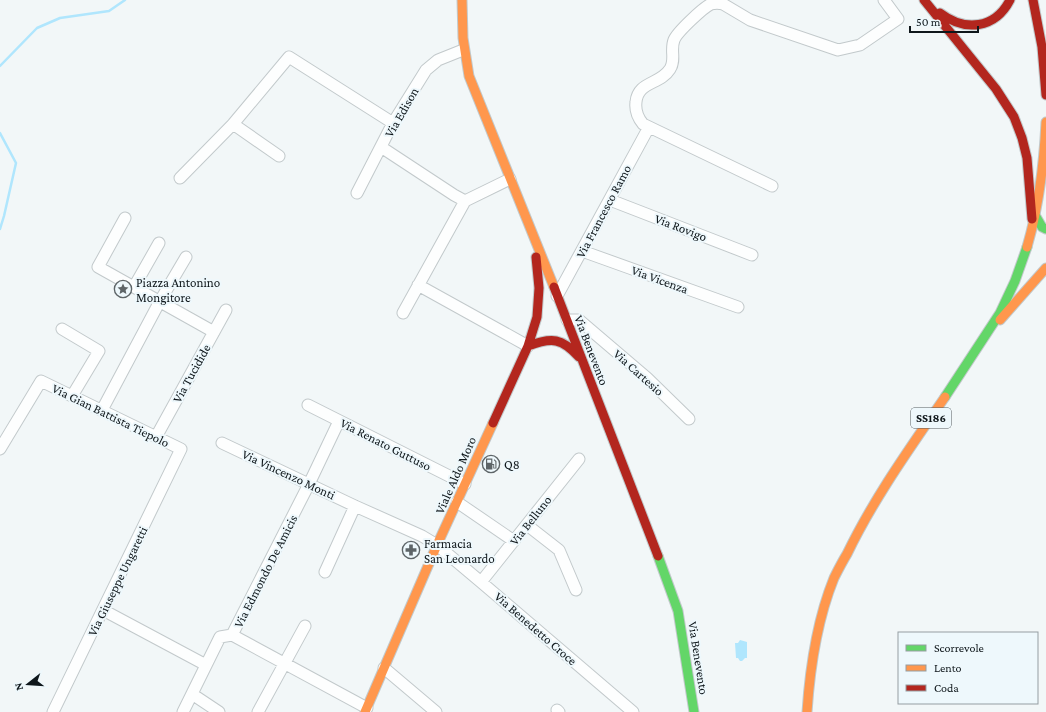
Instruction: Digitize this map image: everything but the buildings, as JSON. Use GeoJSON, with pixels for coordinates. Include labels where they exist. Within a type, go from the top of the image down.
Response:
{"type":"FeatureCollection","features":[{"type":"Feature","properties":{"kind":"main road","name":"Via Benevento"},"geometry":{"type":"LineString","coordinates":[[462,0],[463,50],[469,76],[567,320],[672,592],[678,611],[694,712]]}},
{"type":"Feature","properties":{"kind":"main road"},"geometry":{"type":"LineString","coordinates":[[925,0],[954,23],[963,26],[972,26],[995,17],[1007,6],[1010,0]]}},
{"type":"Feature","properties":{"kind":"main road"},"geometry":{"type":"LineString","coordinates":[[925,0],[992,84],[1006,103],[1016,121],[1026,155],[1032,226]]}},
{"type":"Feature","properties":{"kind":"main road"},"geometry":{"type":"LineString","coordinates":[[1033,0],[1042,50],[1046,95]]}},
{"type":"Feature","properties":{"kind":"main road","name":"SS186"},"geometry":{"type":"LineString","coordinates":[[807,712],[808,695],[817,636],[832,584],[856,534],[884,488],[989,331],[1006,301],[1027,248],[1035,215],[1043,165],[1046,122]]}},
{"type":"Feature","properties":{"kind":"main road"},"geometry":{"type":"LineString","coordinates":[[1035,215],[1042,227],[1046,230]]}},
{"type":"Feature","properties":{"kind":"main road","name":"Viale Aldo Moro"},"geometry":{"type":"LineString","coordinates":[[366,710],[437,545],[528,346],[537,317],[539,288],[535,242]]}},
{"type":"Feature","properties":{"kind":"main road"},"geometry":{"type":"LineString","coordinates":[[989,331],[1046,268]]}},
{"type":"Feature","properties":{"kind":"main road"},"geometry":{"type":"LineString","coordinates":[[567,320],[551,315],[537,317],[545,329],[571,347],[582,359]]}},
{"type":"Feature","properties":{"kind":"main road"},"geometry":{"type":"LineString","coordinates":[[528,346],[549,339],[559,340]]}},
{"type":"Feature","properties":{"kind":"street"},"geometry":{"type":"LineString","coordinates":[[772,186],[644,124],[636,111],[636,101],[639,91],[643,87],[660,79],[668,72],[674,59],[673,46],[676,36],[701,11],[714,3],[723,4],[750,20],[838,50],[860,45],[898,19],[884,0]]}},
{"type":"Feature","properties":{"kind":"street","name":"Via Edison"},"geometry":{"type":"LineString","coordinates":[[357,192],[393,123],[426,70],[438,60],[463,50]]}},
{"type":"Feature","properties":{"kind":"street"},"geometry":{"type":"LineString","coordinates":[[180,178],[233,124],[289,58],[393,123]]}},
{"type":"Feature","properties":{"kind":"street"},"geometry":{"type":"LineString","coordinates":[[233,124],[279,156]]}},
{"type":"Feature","properties":{"kind":"street","name":"Via Francesco Ramo"},"geometry":{"type":"LineString","coordinates":[[557,296],[649,127]]}},
{"type":"Feature","properties":{"kind":"street"},"geometry":{"type":"LineString","coordinates":[[381,147],[465,201]]}},
{"type":"Feature","properties":{"kind":"street"},"geometry":{"type":"LineString","coordinates":[[403,312],[465,201],[510,179]]}},
{"type":"Feature","properties":{"kind":"street","name":"Via Rovigo"},"geometry":{"type":"LineString","coordinates":[[610,200],[752,255]]}},
{"type":"Feature","properties":{"kind":"street"},"geometry":{"type":"LineString","coordinates":[[125,218],[98,267],[136,284],[160,301],[214,332]]}},
{"type":"Feature","properties":{"kind":"street"},"geometry":{"type":"LineString","coordinates":[[136,284],[159,243]]}},
{"type":"Feature","properties":{"kind":"street","name":"Via Vicenza"},"geometry":{"type":"LineString","coordinates":[[582,251],[738,307]]}},
{"type":"Feature","properties":{"kind":"street"},"geometry":{"type":"LineString","coordinates":[[102,410],[160,301],[186,257]]}},
{"type":"Feature","properties":{"kind":"street"},"geometry":{"type":"LineString","coordinates":[[418,285],[528,346]]}},
{"type":"Feature","properties":{"kind":"street","name":"Via Tucidide"},"geometry":{"type":"LineString","coordinates":[[156,437],[226,310]]}},
{"type":"Feature","properties":{"kind":"street","name":"Via Cartesio"},"geometry":{"type":"LineString","coordinates":[[567,320],[579,320],[647,378],[689,419]]}},
{"type":"Feature","properties":{"kind":"street"},"geometry":{"type":"LineString","coordinates":[[62,329],[99,351],[72,396]]}},
{"type":"Feature","properties":{"kind":"street","name":"Via Gian Battista Tiepolo"},"geometry":{"type":"LineString","coordinates":[[0,449],[41,381],[181,449]]}},
{"type":"Feature","properties":{"kind":"street","name":"Via Renato Guttuso"},"geometry":{"type":"LineString","coordinates":[[308,405],[465,484]]}},
{"type":"Feature","properties":{"kind":"street","name":"Via Edmondo De Amicis"},"geometry":{"type":"LineString","coordinates":[[183,712],[220,637],[232,635],[309,484],[339,420]]}},
{"type":"Feature","properties":{"kind":"street","name":"Via Vincenzo Monti"},"geometry":{"type":"LineString","coordinates":[[222,443],[422,536],[437,545]]}},
{"type":"Feature","properties":{"kind":"street","name":"Via Giuseppe Ungaretti"},"geometry":{"type":"LineString","coordinates":[[53,712],[104,610],[181,449]]}},
{"type":"Feature","properties":{"kind":"street","name":"Via Belluno"},"geometry":{"type":"LineString","coordinates":[[482,582],[579,459]]}},
{"type":"Feature","properties":{"kind":"street"},"geometry":{"type":"LineString","coordinates":[[457,502],[514,540]]}},
{"type":"Feature","properties":{"kind":"street"},"geometry":{"type":"LineString","coordinates":[[325,572],[355,506]]}},
{"type":"Feature","properties":{"kind":"street"},"geometry":{"type":"LineString","coordinates":[[526,525],[559,550],[576,590]]}},
{"type":"Feature","properties":{"kind":"street","name":"Via Benedetto Croce"},"geometry":{"type":"LineString","coordinates":[[437,545],[633,712]]}},
{"type":"Feature","properties":{"kind":"street"},"geometry":{"type":"LineString","coordinates":[[104,610],[206,665]]}},
{"type":"Feature","properties":{"kind":"street"},"geometry":{"type":"LineString","coordinates":[[258,712],[305,626]]}},
{"type":"Feature","properties":{"kind":"street"},"geometry":{"type":"LineString","coordinates":[[232,635],[366,710]]}},
{"type":"Feature","properties":{"kind":"street"},"geometry":{"type":"LineString","coordinates":[[384,668],[436,712]]}},
{"type":"Feature","properties":{"kind":"street"},"geometry":{"type":"LineString","coordinates":[[192,694],[219,712]]}},
{"type":"Feature","properties":{"kind":"water"},"geometry":{"type":"Polygon","coordinates":[[[740,640],[747,642],[747,658],[742,661],[736,658],[735,643],[738,643],[740,640]]]}},
{"type":"Feature","properties":{"kind":"waterway"},"geometry":{"type":"LineString","coordinates":[[0,66],[37,28],[60,18],[109,11],[125,0]]}},
{"type":"Feature","properties":{"kind":"waterway"},"geometry":{"type":"LineString","coordinates":[[0,133],[16,163],[0,229]]}},
{"type":"Feature","properties":{"kind":"traffic: fast"},"geometry":{"type":"LineString","coordinates":[[1035,215],[1042,227],[1046,229]]}},
{"type":"Feature","properties":{"kind":"traffic: fast"},"geometry":{"type":"LineString","coordinates":[[945,397],[1000,313],[1015,281],[1027,247]]}},
{"type":"Feature","properties":{"kind":"traffic: fast"},"geometry":{"type":"LineString","coordinates":[[658,556],[678,611],[694,712]]}},
{"type":"Feature","properties":{"kind":"traffic: slow"},"geometry":{"type":"LineString","coordinates":[[462,0],[463,38],[469,76],[554,287]]}},
{"type":"Feature","properties":{"kind":"traffic: slow"},"geometry":{"type":"LineString","coordinates":[[1027,247],[1035,216],[1040,185],[1046,122]]}},
{"type":"Feature","properties":{"kind":"traffic: slow"},"geometry":{"type":"LineString","coordinates":[[1000,320],[1046,268]]}},
{"type":"Feature","properties":{"kind":"traffic: slow"},"geometry":{"type":"LineString","coordinates":[[807,712],[815,644],[823,610],[834,578],[881,493],[945,397]]}},
{"type":"Feature","properties":{"kind":"traffic: slow"},"geometry":{"type":"LineString","coordinates":[[365,712],[437,545],[493,423]]}},
{"type":"Feature","properties":{"kind":"traffic: jam"},"geometry":{"type":"LineString","coordinates":[[924,0],[996,89],[1014,117],[1022,138],[1027,158],[1032,219]]}},
{"type":"Feature","properties":{"kind":"traffic: jam"},"geometry":{"type":"LineString","coordinates":[[940,13],[959,23],[969,25],[979,24],[988,22],[996,17],[1004,10],[1010,0]]}},
{"type":"Feature","properties":{"kind":"traffic: jam"},"geometry":{"type":"LineString","coordinates":[[1033,0],[1042,47],[1046,95]]}},
{"type":"Feature","properties":{"kind":"traffic: jam"},"geometry":{"type":"LineString","coordinates":[[493,423],[528,346],[537,317],[539,288],[536,257]]}},
{"type":"Feature","properties":{"kind":"traffic: jam"},"geometry":{"type":"LineString","coordinates":[[554,287],[658,556]]}},
{"type":"Feature","properties":{"kind":"traffic: jam"},"geometry":{"type":"LineString","coordinates":[[528,346],[544,341],[556,341],[567,346],[579,357]]}},
{"type":"Feature","properties":{"kind":"place","name":"Piazza Antonino Mongitore"},"geometry":{"type":"Point","coordinates":[123,289]}},
{"type":"Feature","properties":{"kind":"place","name":"Q8"},"geometry":{"type":"Point","coordinates":[491,464]}},
{"type":"Feature","properties":{"kind":"place","name":"Farmacia San Leonardo"},"geometry":{"type":"Point","coordinates":[411,550]}}]}
